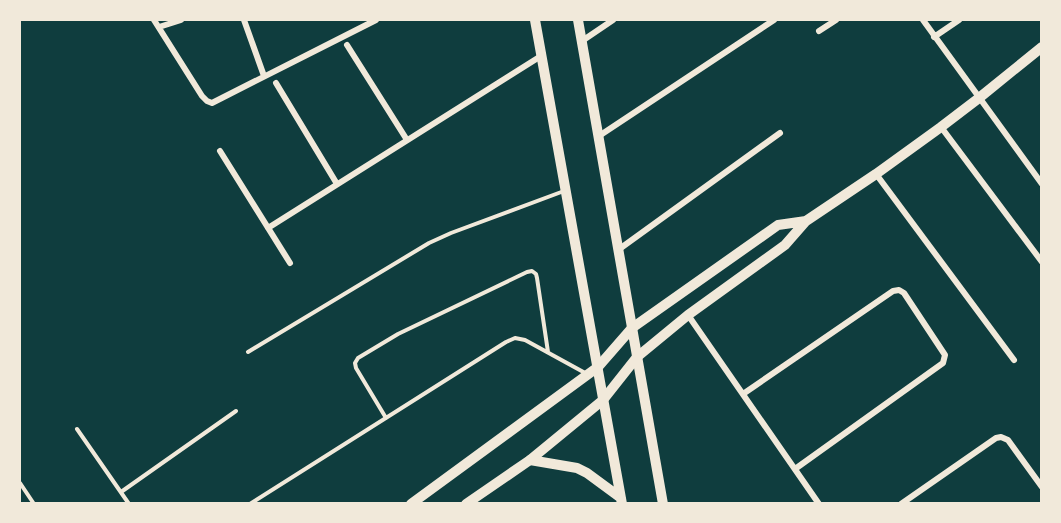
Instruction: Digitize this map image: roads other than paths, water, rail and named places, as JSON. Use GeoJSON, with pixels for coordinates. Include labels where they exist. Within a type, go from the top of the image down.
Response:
{"type":"FeatureCollection","features":[{"type":"Feature","properties":{"kind":"street"},"geometry":{"type":"LineString","coordinates":[[154,20],[207,101],[212,103],[376,20]]}},
{"type":"Feature","properties":{"kind":"street"},"geometry":{"type":"LineString","coordinates":[[159,27],[181,20]]}},
{"type":"Feature","properties":{"kind":"street"},"geometry":{"type":"LineString","coordinates":[[244,20],[264,76]]}},
{"type":"Feature","properties":{"kind":"street"},"geometry":{"type":"LineString","coordinates":[[535,20],[622,501]]}},
{"type":"Feature","properties":{"kind":"street"},"geometry":{"type":"LineString","coordinates":[[578,20],[663,504]]}},
{"type":"Feature","properties":{"kind":"street"},"geometry":{"type":"LineString","coordinates":[[581,41],[613,20]]}},
{"type":"Feature","properties":{"kind":"street"},"geometry":{"type":"LineString","coordinates":[[598,136],[774,20]]}},
{"type":"Feature","properties":{"kind":"street"},"geometry":{"type":"LineString","coordinates":[[819,31],[836,20]]}},
{"type":"Feature","properties":{"kind":"street"},"geometry":{"type":"LineString","coordinates":[[923,20],[1041,184]]}},
{"type":"Feature","properties":{"kind":"street"},"geometry":{"type":"LineString","coordinates":[[934,36],[959,20]]}},
{"type":"Feature","properties":{"kind":"street"},"geometry":{"type":"LineString","coordinates":[[348,45],[407,140]]}},
{"type":"Feature","properties":{"kind":"street"},"geometry":{"type":"LineString","coordinates":[[466,504],[531,460],[603,400],[637,357],[688,315],[785,245],[806,221],[941,127],[1041,47]]}},
{"type":"Feature","properties":{"kind":"street"},"geometry":{"type":"LineString","coordinates":[[268,228],[541,56]]}},
{"type":"Feature","properties":{"kind":"street"},"geometry":{"type":"LineString","coordinates":[[276,83],[338,184]]}},
{"type":"Feature","properties":{"kind":"street"},"geometry":{"type":"LineString","coordinates":[[941,127],[1041,262]]}},
{"type":"Feature","properties":{"kind":"street"},"geometry":{"type":"LineString","coordinates":[[618,250],[780,133]]}},
{"type":"Feature","properties":{"kind":"street"},"geometry":{"type":"LineString","coordinates":[[220,151],[290,263]]}},
{"type":"Feature","properties":{"kind":"street"},"geometry":{"type":"LineString","coordinates":[[876,174],[1014,360]]}},
{"type":"Feature","properties":{"kind":"street"},"geometry":{"type":"LineString","coordinates":[[411,504],[588,375],[598,367],[632,328],[778,225],[806,221]]}},
{"type":"Feature","properties":{"kind":"street"},"geometry":{"type":"LineString","coordinates":[[743,394],[893,291],[899,290],[904,293],[945,355],[943,363],[795,469]]}},
{"type":"Feature","properties":{"kind":"street"},"geometry":{"type":"LineString","coordinates":[[688,315],[819,504]]}},
{"type":"Feature","properties":{"kind":"street"},"geometry":{"type":"LineString","coordinates":[[902,504],[996,438],[1002,437],[1008,440],[1041,487]]}},
{"type":"Feature","properties":{"kind":"street"},"geometry":{"type":"LineString","coordinates":[[531,460],[577,468],[587,472],[622,501]]}},
{"type":"Feature","properties":{"kind":"lane"},"geometry":{"type":"LineString","coordinates":[[248,352],[429,243],[566,190]]}},
{"type":"Feature","properties":{"kind":"lane"},"geometry":{"type":"LineString","coordinates":[[386,418],[356,368],[355,363],[358,358],[398,334],[532,271],[537,278],[548,353]]}},
{"type":"Feature","properties":{"kind":"lane"},"geometry":{"type":"LineString","coordinates":[[250,504],[506,342],[515,339],[525,340],[588,375]]}},
{"type":"Feature","properties":{"kind":"lane"},"geometry":{"type":"LineString","coordinates":[[121,492],[236,411]]}},
{"type":"Feature","properties":{"kind":"lane"},"geometry":{"type":"LineString","coordinates":[[77,429],[129,504]]}},
{"type":"Feature","properties":{"kind":"lane"},"geometry":{"type":"LineString","coordinates":[[20,483],[34,504]]}}]}
